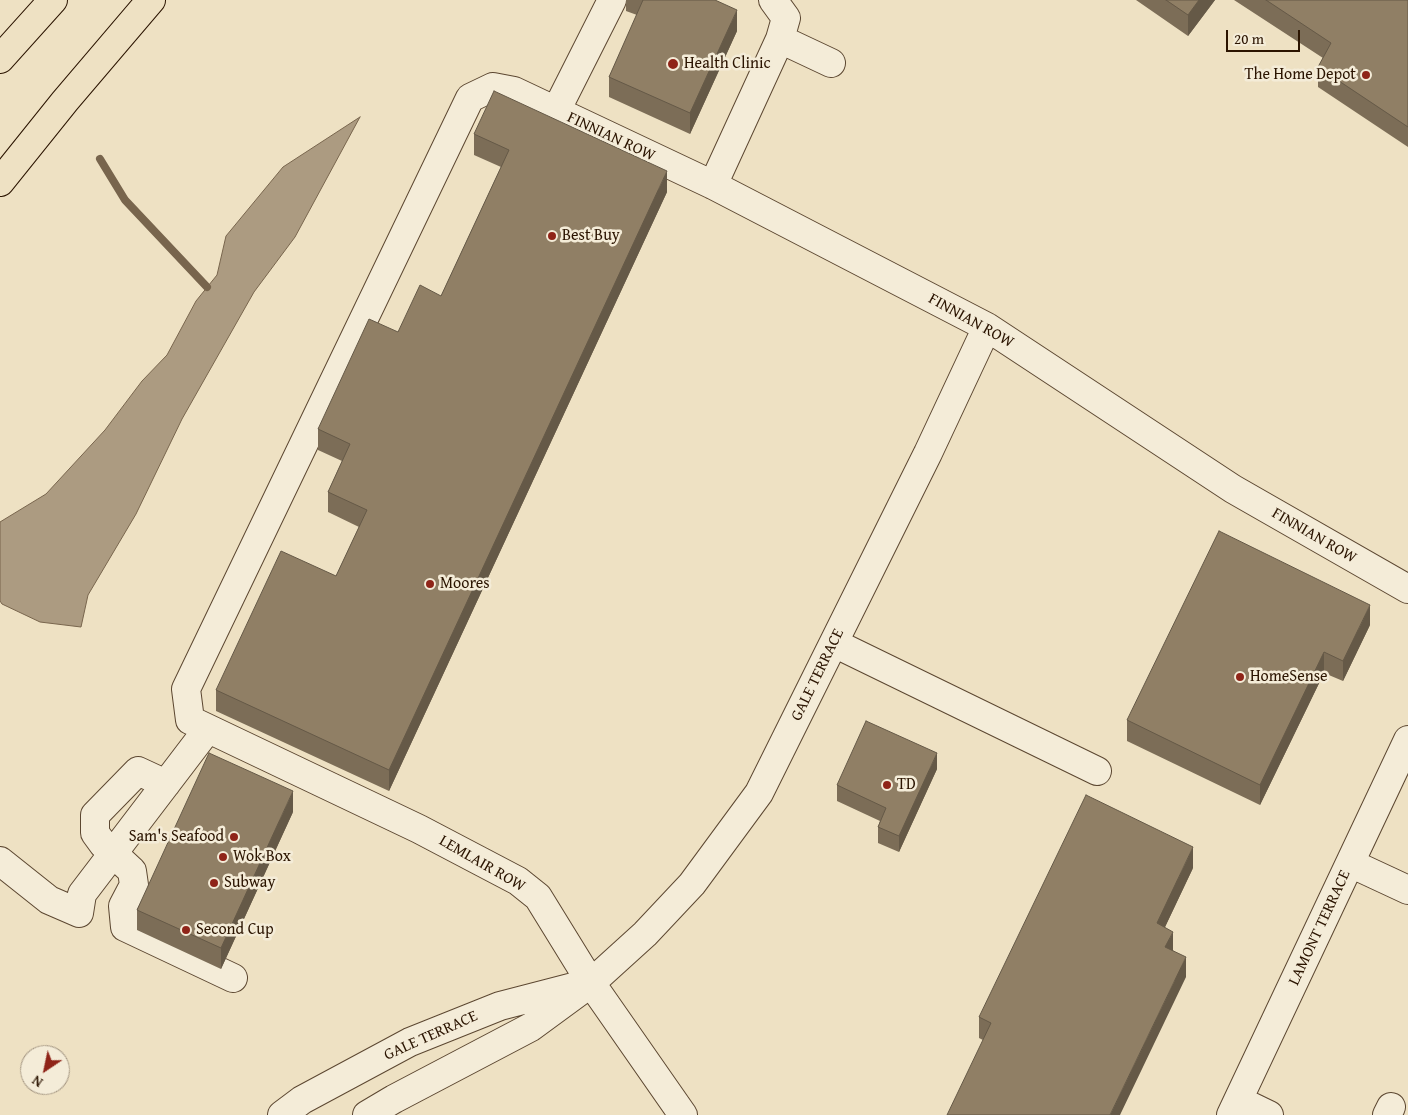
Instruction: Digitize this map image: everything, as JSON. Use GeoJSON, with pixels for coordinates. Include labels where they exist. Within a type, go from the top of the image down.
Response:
{"type":"FeatureCollection","features":[{"type":"Feature","properties":{"kind":"highway"},"geometry":{"type":"LineString","coordinates":[[0,59],[53,0]]}},
{"type":"Feature","properties":{"kind":"highway"},"geometry":{"type":"LineString","coordinates":[[65,101],[137,0]]}},
{"type":"Feature","properties":{"kind":"highway"},"geometry":{"type":"LineString","coordinates":[[0,182],[65,101],[151,0]]}},
{"type":"Feature","properties":{"kind":"street"},"geometry":{"type":"LineString","coordinates":[[556,111],[612,0]]}},
{"type":"Feature","properties":{"kind":"street"},"geometry":{"type":"LineString","coordinates":[[713,185],[780,40],[786,18],[774,0]]}},
{"type":"Feature","properties":{"kind":"street"},"geometry":{"type":"LineString","coordinates":[[780,40],[831,62]]}},
{"type":"Feature","properties":{"kind":"street","name":"FINNIAN ROW"},"geometry":{"type":"LineString","coordinates":[[198,725],[186,690],[470,98],[492,88],[514,91],[713,185],[987,327],[1233,490],[1408,589]]}},
{"type":"Feature","properties":{"kind":"street","name":"GALE TERRACE"},"geometry":{"type":"LineString","coordinates":[[367,1115],[394,1098],[531,1027],[591,983],[646,934],[692,884],[759,793],[932,444],[987,327]]}},
{"type":"Feature","properties":{"kind":"street"},"geometry":{"type":"LineString","coordinates":[[834,643],[1097,771]]}},
{"type":"Feature","properties":{"kind":"street"},"geometry":{"type":"LineString","coordinates":[[0,861],[49,900],[79,913],[82,894],[166,784],[198,725]]}},
{"type":"Feature","properties":{"kind":"street","name":"LEMLAIR ROW"},"geometry":{"type":"LineString","coordinates":[[198,725],[419,829],[518,881],[538,897],[591,983],[684,1115]]}},
{"type":"Feature","properties":{"kind":"street","name":"LAMONT TERRACE"},"geometry":{"type":"LineString","coordinates":[[1235,1108],[1408,740]]}},
{"type":"Feature","properties":{"kind":"street"},"geometry":{"type":"LineString","coordinates":[[166,784],[138,771],[95,815],[95,833],[113,854],[132,871],[134,885],[123,906],[124,926],[233,978]]}},
{"type":"Feature","properties":{"kind":"street"},"geometry":{"type":"LineString","coordinates":[[1350,863],[1408,890]]}},
{"type":"Feature","properties":{"kind":"street","name":"GALE TERRACE"},"geometry":{"type":"LineString","coordinates":[[282,1115],[302,1100],[410,1042],[500,1006],[591,983]]}},
{"type":"Feature","properties":{"kind":"street"},"geometry":{"type":"LineString","coordinates":[[1235,1108],[1268,1115]]}},
{"type":"Feature","properties":{"kind":"shaded area"},"geometry":{"type":"Polygon","coordinates":[[[360,117],[295,237],[254,292],[182,419],[136,514],[88,595],[81,627],[40,622],[2,604],[0,601],[0,522],[46,494],[105,430],[142,381],[167,355],[196,301],[217,275],[226,236],[283,167],[360,117]]]}},
{"type":"Feature","properties":{"kind":"building","name":"Health Clinic"},"geometry":{"type":"Polygon","coordinates":[[[643,0],[715,0],[737,10],[690,113],[609,77],[643,0]]]}},
{"type":"Feature","properties":{"kind":"building"},"geometry":{"type":"Polygon","coordinates":[[[1166,0],[1199,0],[1188,15],[1166,0]]]}},
{"type":"Feature","properties":{"kind":"building","name":"The Home Depot"},"geometry":{"type":"Polygon","coordinates":[[[1266,0],[1408,0],[1408,127],[1318,67],[1331,43],[1266,0]]]}},
{"type":"Feature","properties":{"kind":"building"},"geometry":{"type":"Polygon","coordinates":[[[494,91],[667,171],[389,770],[216,690],[281,551],[336,576],[367,510],[328,492],[350,444],[318,429],[369,319],[398,332],[420,285],[441,296],[509,150],[474,134],[494,91]]]}},
{"type":"Feature","properties":{"kind":"building","name":"HomeSense"},"geometry":{"type":"Polygon","coordinates":[[[1219,531],[1370,605],[1343,661],[1324,652],[1260,785],[1127,720],[1219,531]]]}},
{"type":"Feature","properties":{"kind":"building","name":"TD"},"geometry":{"type":"Polygon","coordinates":[[[866,721],[937,753],[899,836],[878,827],[886,808],[837,785],[866,721]]]}},
{"type":"Feature","properties":{"kind":"building"},"geometry":{"type":"Polygon","coordinates":[[[209,753],[293,791],[221,948],[137,910],[209,753]]]}},
{"type":"Feature","properties":{"kind":"building"},"geometry":{"type":"Polygon","coordinates":[[[1086,795],[1193,847],[1157,923],[1173,932],[1165,947],[1186,957],[1110,1115],[947,1115],[991,1023],[979,1017],[1086,795]]]}},
{"type":"Feature","properties":{"kind":"waterway"},"geometry":{"type":"LineString","coordinates":[[100,159],[125,200],[207,287]]}},
{"type":"Feature","properties":{"kind":"place","name":"Health Clinic"},"geometry":{"type":"Point","coordinates":[673,64]}},
{"type":"Feature","properties":{"kind":"place","name":"The Home Depot"},"geometry":{"type":"Point","coordinates":[1366,75]}},
{"type":"Feature","properties":{"kind":"place","name":"Best Buy"},"geometry":{"type":"Point","coordinates":[552,236]}},
{"type":"Feature","properties":{"kind":"place","name":"Moores"},"geometry":{"type":"Point","coordinates":[430,584]}},
{"type":"Feature","properties":{"kind":"place","name":"HomeSense"},"geometry":{"type":"Point","coordinates":[1240,677]}},
{"type":"Feature","properties":{"kind":"place","name":"TD"},"geometry":{"type":"Point","coordinates":[887,785]}},
{"type":"Feature","properties":{"kind":"place","name":"Sam's Seafood"},"geometry":{"type":"Point","coordinates":[234,837]}},
{"type":"Feature","properties":{"kind":"place","name":"Wok Box"},"geometry":{"type":"Point","coordinates":[223,857]}},
{"type":"Feature","properties":{"kind":"place","name":"Subway"},"geometry":{"type":"Point","coordinates":[214,883]}},
{"type":"Feature","properties":{"kind":"place","name":"Second Cup"},"geometry":{"type":"Point","coordinates":[186,930]}}]}
